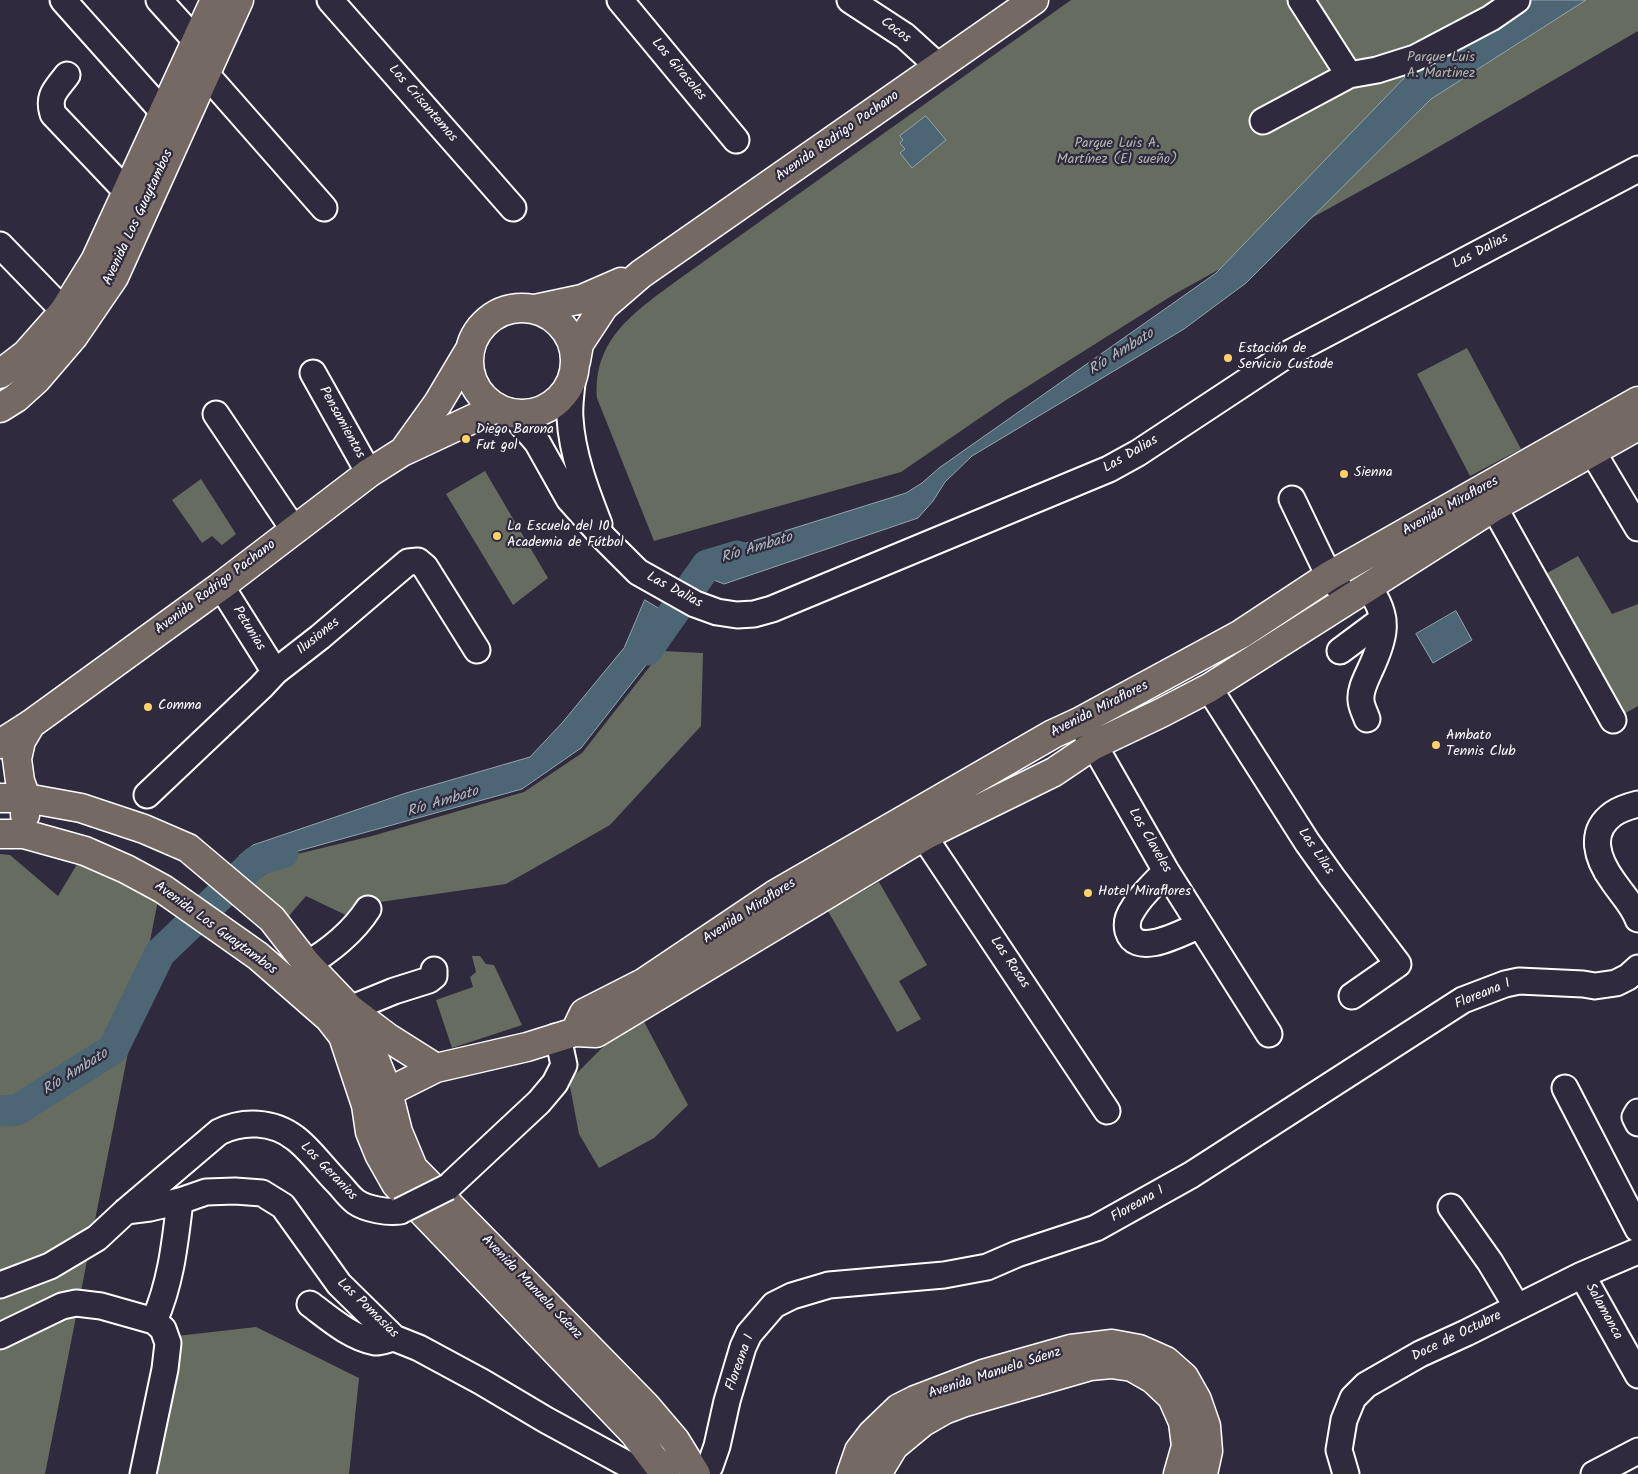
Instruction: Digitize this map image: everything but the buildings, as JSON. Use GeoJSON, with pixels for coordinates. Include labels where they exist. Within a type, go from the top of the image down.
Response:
{"type":"FeatureCollection","features":[{"type":"Feature","properties":{"kind":"main road","name":"Avenida Los Guaytambos"},"geometry":{"type":"LineString","coordinates":[[0,374],[26,354],[64,310],[95,261],[216,0]]}},
{"type":"Feature","properties":{"kind":"main road","name":"Avenida Los Guaytambos"},"geometry":{"type":"LineString","coordinates":[[0,408],[16,398],[37,379],[74,337],[114,277],[239,0]]}},
{"type":"Feature","properties":{"kind":"main road","name":"Avenida Rodrigo Pachano"},"geometry":{"type":"LineString","coordinates":[[574,372],[579,344],[604,306],[641,274],[1034,0]]}},
{"type":"Feature","properties":{"kind":"main road","name":"Avenida Rodrigo Pachano"},"geometry":{"type":"LineString","coordinates":[[535,309],[582,299],[641,274]]}},
{"type":"Feature","properties":{"kind":"main road"},"geometry":{"type":"LineString","coordinates":[[518,308],[535,309],[551,316],[565,328],[573,344],[574,372],[562,397],[548,409],[530,414],[505,411],[483,398],[474,384],[469,368],[469,351],[475,335],[493,317],[501,312],[518,308]]}},
{"type":"Feature","properties":{"kind":"main road","name":"Avenida Rodrigo Pachano"},"geometry":{"type":"LineString","coordinates":[[402,452],[438,403],[469,351]]}},
{"type":"Feature","properties":{"kind":"main road","name":"Avenida Miraflores"},"geometry":{"type":"LineString","coordinates":[[565,1034],[584,1013],[643,983],[774,895],[917,826],[1054,772],[1094,745],[1161,714],[1209,688],[1494,507],[1586,443],[1638,401]]}},
{"type":"Feature","properties":{"kind":"main road","name":"Avenida Rodrigo Pachano"},"geometry":{"type":"LineString","coordinates":[[0,744],[31,724],[221,586],[369,473],[402,452],[505,411]]}},
{"type":"Feature","properties":{"kind":"main road","name":"Avenida Miraflores"},"geometry":{"type":"LineString","coordinates":[[377,1098],[436,1068],[527,1047],[565,1034],[596,1033],[787,919],[917,826],[1053,734],[1145,687],[1241,634],[1329,576],[1586,443],[1638,426]]}},
{"type":"Feature","properties":{"kind":"main road"},"geometry":{"type":"LineString","coordinates":[[1145,687],[1161,714]]}},
{"type":"Feature","properties":{"kind":"main road","name":"Avenida Rodrigo Pachano"},"geometry":{"type":"LineString","coordinates":[[12,834],[13,798],[20,781],[17,759],[21,741],[31,724]]}},
{"type":"Feature","properties":{"kind":"main road"},"geometry":{"type":"LineString","coordinates":[[13,798],[81,808],[144,829],[188,848],[272,919],[307,964],[353,1012],[387,1037],[436,1068]]}},
{"type":"Feature","properties":{"kind":"main road","name":"Avenida Los Guaytambos"},"geometry":{"type":"LineString","coordinates":[[12,834],[85,851],[126,869],[163,889],[258,956],[329,1018],[343,1036],[377,1098]]}},
{"type":"Feature","properties":{"kind":"main road"},"geometry":{"type":"LineString","coordinates":[[774,895],[787,919]]}},
{"type":"Feature","properties":{"kind":"main road"},"geometry":{"type":"LineString","coordinates":[[353,1012],[377,1098]]}},
{"type":"Feature","properties":{"kind":"main road","name":"Avenida Manuela Sáenz"},"geometry":{"type":"LineString","coordinates":[[377,1098],[370,1132],[379,1154],[396,1184],[634,1433],[665,1474]]}},
{"type":"Feature","properties":{"kind":"main road","name":"Avenida Manuela Sáenz"},"geometry":{"type":"LineString","coordinates":[[377,1098],[398,1132],[413,1168],[646,1406],[675,1440],[696,1474]]}},
{"type":"Feature","properties":{"kind":"main road","name":"Avenida Manuela Sáenz"},"geometry":{"type":"LineString","coordinates":[[851,1474],[859,1451],[872,1434],[899,1408],[915,1400],[983,1374],[1062,1352],[1112,1344],[1139,1349],[1166,1361],[1184,1377],[1197,1400],[1206,1426],[1208,1451],[1203,1474]]}},
{"type":"Feature","properties":{"kind":"main road","name":"Avenida Manuela Sáenz"},"geometry":{"type":"LineString","coordinates":[[877,1474],[894,1446],[923,1422],[944,1410],[965,1402],[1090,1366],[1111,1364],[1132,1367],[1153,1379],[1172,1397],[1182,1422],[1186,1446],[1178,1474]]}},
{"type":"Feature","properties":{"kind":"street"},"geometry":{"type":"LineString","coordinates":[[63,0],[163,112]]}},
{"type":"Feature","properties":{"kind":"street"},"geometry":{"type":"LineString","coordinates":[[158,0],[196,41]]}},
{"type":"Feature","properties":{"kind":"street","name":"Los Crisantemos"},"geometry":{"type":"LineString","coordinates":[[330,0],[513,208]]}},
{"type":"Feature","properties":{"kind":"street","name":"Los Girasoles"},"geometry":{"type":"LineString","coordinates":[[620,0],[736,140]]}},
{"type":"Feature","properties":{"kind":"street","name":"Cocos"},"geometry":{"type":"LineString","coordinates":[[850,0],[905,36],[938,66]]}},
{"type":"Feature","properties":{"kind":"street"},"geometry":{"type":"LineString","coordinates":[[1301,0],[1349,75]]}},
{"type":"Feature","properties":{"kind":"street"},"geometry":{"type":"LineString","coordinates":[[1263,121],[1349,75],[1377,70],[1415,58],[1488,9],[1518,0]]}},
{"type":"Feature","properties":{"kind":"street"},"geometry":{"type":"LineString","coordinates":[[206,74],[324,208]]}},
{"type":"Feature","properties":{"kind":"street"},"geometry":{"type":"LineString","coordinates":[[68,75],[51,97],[50,105],[53,114],[127,192]]}},
{"type":"Feature","properties":{"kind":"street","name":"Las Dalias"},"geometry":{"type":"LineString","coordinates":[[505,411],[537,442],[569,499],[638,572],[695,604],[717,612],[737,615],[754,614],[772,609],[1109,469],[1138,453],[1288,354],[1638,169]]}},
{"type":"Feature","properties":{"kind":"street"},"geometry":{"type":"LineString","coordinates":[[0,245],[64,310]]}},
{"type":"Feature","properties":{"kind":"street","name":"Las Dalias"},"geometry":{"type":"LineString","coordinates":[[574,372],[570,418],[576,454],[588,497],[604,538]]}},
{"type":"Feature","properties":{"kind":"street","name":"Pensamientos"},"geometry":{"type":"LineString","coordinates":[[313,373],[369,473]]}},
{"type":"Feature","properties":{"kind":"street"},"geometry":{"type":"LineString","coordinates":[[216,414],[294,530]]}},
{"type":"Feature","properties":{"kind":"street"},"geometry":{"type":"LineString","coordinates":[[1586,443],[1638,528]]}},
{"type":"Feature","properties":{"kind":"street"},"geometry":{"type":"LineString","coordinates":[[1292,499],[1329,576],[1358,592],[1378,600],[1384,631],[1362,691],[1361,701],[1367,719]]}},
{"type":"Feature","properties":{"kind":"street"},"geometry":{"type":"LineString","coordinates":[[1494,507],[1613,720]]}},
{"type":"Feature","properties":{"kind":"street","name":"Ilusiones"},"geometry":{"type":"LineString","coordinates":[[147,795],[275,672],[320,637],[408,562],[418,561],[425,566],[477,650]]}},
{"type":"Feature","properties":{"kind":"street","name":"Petunias"},"geometry":{"type":"LineString","coordinates":[[221,586],[275,672]]}},
{"type":"Feature","properties":{"kind":"street"},"geometry":{"type":"LineString","coordinates":[[1340,651],[1383,619]]}},
{"type":"Feature","properties":{"kind":"street"},"geometry":{"type":"LineString","coordinates":[[1241,634],[1258,657]]}},
{"type":"Feature","properties":{"kind":"street","name":"Las Lilas"},"geometry":{"type":"LineString","coordinates":[[1209,688],[1307,842],[1398,964],[1352,996]]}},
{"type":"Feature","properties":{"kind":"street","name":"Los Claveles"},"geometry":{"type":"LineString","coordinates":[[1079,722],[1166,871],[1269,1034]]}},
{"type":"Feature","properties":{"kind":"street"},"geometry":{"type":"LineString","coordinates":[[1638,804],[1614,812],[1598,831],[1597,840],[1598,851],[1611,879],[1628,902],[1638,920]]}},
{"type":"Feature","properties":{"kind":"street","name":"Las Rosas"},"geometry":{"type":"LineString","coordinates":[[917,826],[1107,1111]]}},
{"type":"Feature","properties":{"kind":"street"},"geometry":{"type":"LineString","coordinates":[[1166,871],[1133,908],[1128,918],[1127,927],[1130,936],[1137,943],[1162,941],[1200,924]]}},
{"type":"Feature","properties":{"kind":"street"},"geometry":{"type":"LineString","coordinates":[[307,964],[320,957],[346,935],[368,909]]}},
{"type":"Feature","properties":{"kind":"street","name":"Floreana I"},"geometry":{"type":"LineString","coordinates":[[704,1474],[710,1466],[717,1446],[727,1401],[743,1347],[749,1334],[774,1305],[792,1296],[830,1285],[944,1275],[987,1267],[1017,1254],[1096,1228],[1191,1175],[1463,1000],[1505,984],[1519,981],[1595,986],[1616,983],[1628,977],[1638,968]]}},
{"type":"Feature","properties":{"kind":"street"},"geometry":{"type":"LineString","coordinates":[[353,1012],[394,991],[429,980],[434,976],[434,970]]}},
{"type":"Feature","properties":{"kind":"street","name":"Los Geranios"},"geometry":{"type":"LineString","coordinates":[[0,1285],[50,1266],[98,1238],[126,1211],[219,1132],[231,1126],[245,1124],[274,1126],[295,1138],[356,1202],[378,1210],[400,1211],[448,1187],[539,1102],[555,1083],[564,1065],[561,1051],[565,1034]]}},
{"type":"Feature","properties":{"kind":"street"},"geometry":{"type":"LineString","coordinates":[[1565,1088],[1638,1229]]}},
{"type":"Feature","properties":{"kind":"street"},"geometry":{"type":"LineString","coordinates":[[1638,1112],[1635,1117],[1638,1123]]}},
{"type":"Feature","properties":{"kind":"street","name":"Las Pomasias"},"geometry":{"type":"LineString","coordinates":[[126,1211],[180,1201],[206,1192],[235,1191],[262,1193],[283,1206],[339,1284],[394,1338],[419,1348],[646,1474]]}},
{"type":"Feature","properties":{"kind":"street"},"geometry":{"type":"LineString","coordinates":[[154,1321],[163,1302],[170,1273],[180,1201]]}},
{"type":"Feature","properties":{"kind":"street"},"geometry":{"type":"LineString","coordinates":[[1451,1207],[1490,1262],[1517,1307]]}},
{"type":"Feature","properties":{"kind":"street","name":"Doce de Octubre"},"geometry":{"type":"LineString","coordinates":[[1346,1474],[1339,1450],[1344,1420],[1353,1398],[1366,1385],[1420,1354],[1582,1275],[1638,1251]]}},
{"type":"Feature","properties":{"kind":"street","name":"Salamanca"},"geometry":{"type":"LineString","coordinates":[[1582,1275],[1638,1375]]}},
{"type":"Feature","properties":{"kind":"street"},"geometry":{"type":"LineString","coordinates":[[0,1336],[62,1306],[76,1303],[101,1306],[154,1321],[163,1329],[168,1343],[165,1369],[143,1474]]}},
{"type":"Feature","properties":{"kind":"street"},"geometry":{"type":"LineString","coordinates":[[310,1304],[340,1327],[363,1338],[377,1342],[394,1338]]}},
{"type":"Feature","properties":{"kind":"street"},"geometry":{"type":"LineString","coordinates":[[1594,1474],[1638,1451]]}},
{"type":"Feature","properties":{"kind":"green space","name":"Parque Luis A. Martínez (El sueño)"},"geometry":{"type":"Polygon","coordinates":[[[1071,0],[1638,0],[1638,31],[1416,160],[1173,295],[1006,400],[901,472],[654,541],[597,398],[597,378],[602,360],[609,344],[619,330],[645,305],[675,282],[1071,0]]]}},
{"type":"Feature","properties":{"kind":"green space"},"geometry":{"type":"Polygon","coordinates":[[[1467,348],[1521,449],[1470,476],[1417,374],[1467,348]]]}},
{"type":"Feature","properties":{"kind":"green space","name":"La Escuela del 10 Academia de Fútbol"},"geometry":{"type":"Polygon","coordinates":[[[485,471],[548,578],[513,605],[446,494],[485,471]]]}},
{"type":"Feature","properties":{"kind":"green space"},"geometry":{"type":"Polygon","coordinates":[[[201,479],[236,534],[222,545],[212,536],[202,543],[172,500],[201,479]]]}},
{"type":"Feature","properties":{"kind":"green space"},"geometry":{"type":"Polygon","coordinates":[[[1578,556],[1612,614],[1638,604],[1638,706],[1608,723],[1531,582],[1578,556]]]}},
{"type":"Feature","properties":{"kind":"green space"},"geometry":{"type":"Polygon","coordinates":[[[662,651],[703,653],[701,726],[610,825],[506,884],[373,903],[350,917],[306,896],[281,925],[247,887],[293,855],[372,836],[524,792],[582,753],[662,651]]]}},
{"type":"Feature","properties":{"kind":"green space"},"geometry":{"type":"Polygon","coordinates":[[[85,851],[161,885],[45,1474],[0,1474],[0,854],[10,855],[58,896],[85,851]]]}},
{"type":"Feature","properties":{"kind":"green space"},"geometry":{"type":"Polygon","coordinates":[[[879,882],[927,965],[899,981],[921,1019],[897,1032],[828,911],[879,882]]]}},
{"type":"Feature","properties":{"kind":"green space"},"geometry":{"type":"Polygon","coordinates":[[[472,956],[480,956],[486,964],[494,965],[522,1025],[452,1048],[436,1000],[473,987],[470,977],[476,972],[472,956]]]}},
{"type":"Feature","properties":{"kind":"green space"},"geometry":{"type":"Polygon","coordinates":[[[641,1016],[688,1105],[654,1138],[599,1168],[579,1134],[569,1081],[624,1026],[641,1016]]]}},
{"type":"Feature","properties":{"kind":"green space"},"geometry":{"type":"Polygon","coordinates":[[[256,1327],[359,1378],[349,1474],[146,1474],[177,1336],[256,1327]]]}},
{"type":"Feature","properties":{"kind":"water"},"geometry":{"type":"Polygon","coordinates":[[[1521,0],[1586,0],[1431,99],[1246,283],[1184,329],[972,456],[945,482],[933,501],[918,518],[724,584],[691,571],[705,556],[906,493],[922,483],[939,468],[1216,273],[1407,75],[1521,0]]]}},
{"type":"Feature","properties":{"kind":"water"},"geometry":{"type":"Polygon","coordinates":[[[926,116],[946,140],[912,168],[900,153],[905,149],[900,143],[903,140],[900,136],[926,116]]]}},
{"type":"Feature","properties":{"kind":"water"},"geometry":{"type":"Polygon","coordinates":[[[645,600],[675,618],[657,651],[581,748],[522,789],[291,853],[250,878],[239,856],[253,845],[406,793],[530,757],[562,723],[624,648],[645,600]]]}},
{"type":"Feature","properties":{"kind":"water"},"geometry":{"type":"Polygon","coordinates":[[[1456,611],[1472,640],[1433,663],[1416,634],[1456,611]]]}},
{"type":"Feature","properties":{"kind":"waterway","name":"Río Ambato"},"geometry":{"type":"LineString","coordinates":[[647,650],[707,565],[737,556]]}},
{"type":"Feature","properties":{"kind":"waterway","name":"Río Ambato"},"geometry":{"type":"LineString","coordinates":[[0,1111],[17,1110],[113,1049],[160,953],[256,861],[283,853]]}},
{"type":"Feature","properties":{"kind":"place","name":"Estación de Servicio Custode"},"geometry":{"type":"Point","coordinates":[1228,358]}},
{"type":"Feature","properties":{"kind":"place","name":"Diego Barona Fut gol"},"geometry":{"type":"Point","coordinates":[466,439]}},
{"type":"Feature","properties":{"kind":"place","name":"Sienna"},"geometry":{"type":"Point","coordinates":[1344,474]}},
{"type":"Feature","properties":{"kind":"place","name":"La Escuela del 10 Academia de Fútbol"},"geometry":{"type":"Point","coordinates":[497,536]}},
{"type":"Feature","properties":{"kind":"place","name":"Comma"},"geometry":{"type":"Point","coordinates":[148,707]}},
{"type":"Feature","properties":{"kind":"place","name":"Ambato Tennis Club"},"geometry":{"type":"Point","coordinates":[1436,745]}},
{"type":"Feature","properties":{"kind":"place","name":"Hotel Miraflores"},"geometry":{"type":"Point","coordinates":[1088,893]}},
{"type":"Feature","properties":{"kind":"park label","name":"Parque Luis A. Martinez"},"geometry":{"type":"Point","coordinates":[1441,68]}}]}
